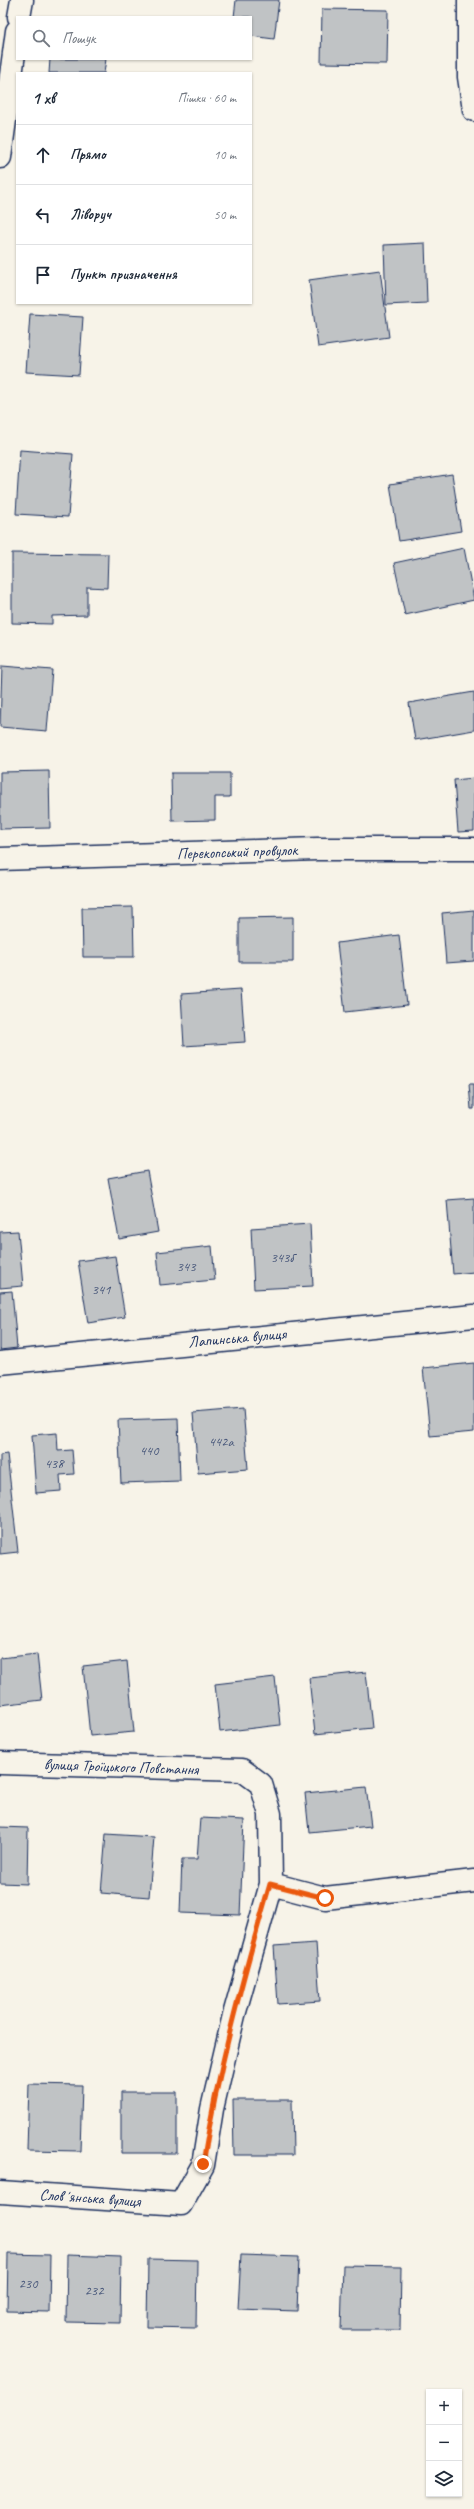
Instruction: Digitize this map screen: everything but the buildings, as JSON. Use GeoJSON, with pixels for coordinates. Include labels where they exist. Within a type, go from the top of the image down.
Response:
{"type":"FeatureCollection","features":[{"type":"Feature","properties":{"kind":"street"},"geometry":{"type":"LineString","coordinates":[[19,16],[22,0]]}},
{"type":"Feature","properties":{"kind":"street"},"geometry":{"type":"LineString","coordinates":[[469,0],[469,77],[474,110]]}},
{"type":"Feature","properties":{"kind":"street"},"geometry":{"type":"LineString","coordinates":[[0,157],[16,38]]}},
{"type":"Feature","properties":{"kind":"street","name":"Перекопський провулок"},"geometry":{"type":"LineString","coordinates":[[0,859],[317,849],[474,849]]}},
{"type":"Feature","properties":{"kind":"street","name":"Лапинська вулиця"},"geometry":{"type":"LineString","coordinates":[[0,1363],[474,1316]]}},
{"type":"Feature","properties":{"kind":"street","name":"вулиця Троїцького Повстання"},"geometry":{"type":"LineString","coordinates":[[0,1763],[242,1770],[261,1784],[270,1814],[270,1884]]}},
{"type":"Feature","properties":{"kind":"street"},"geometry":{"type":"LineString","coordinates":[[270,1884],[325,1898],[474,1881]]}},
{"type":"Feature","properties":{"kind":"street","name":"Словʼянська вулиця"},"geometry":{"type":"LineString","coordinates":[[0,2192],[181,2204],[203,2164],[212,2109],[231,2029],[270,1884]]}},
{"type":"Feature","properties":{"kind":"route"},"geometry":{"type":"LineString","coordinates":[[203,2164],[212,2109],[234,2015],[270,1884],[325,1898]]}}]}
